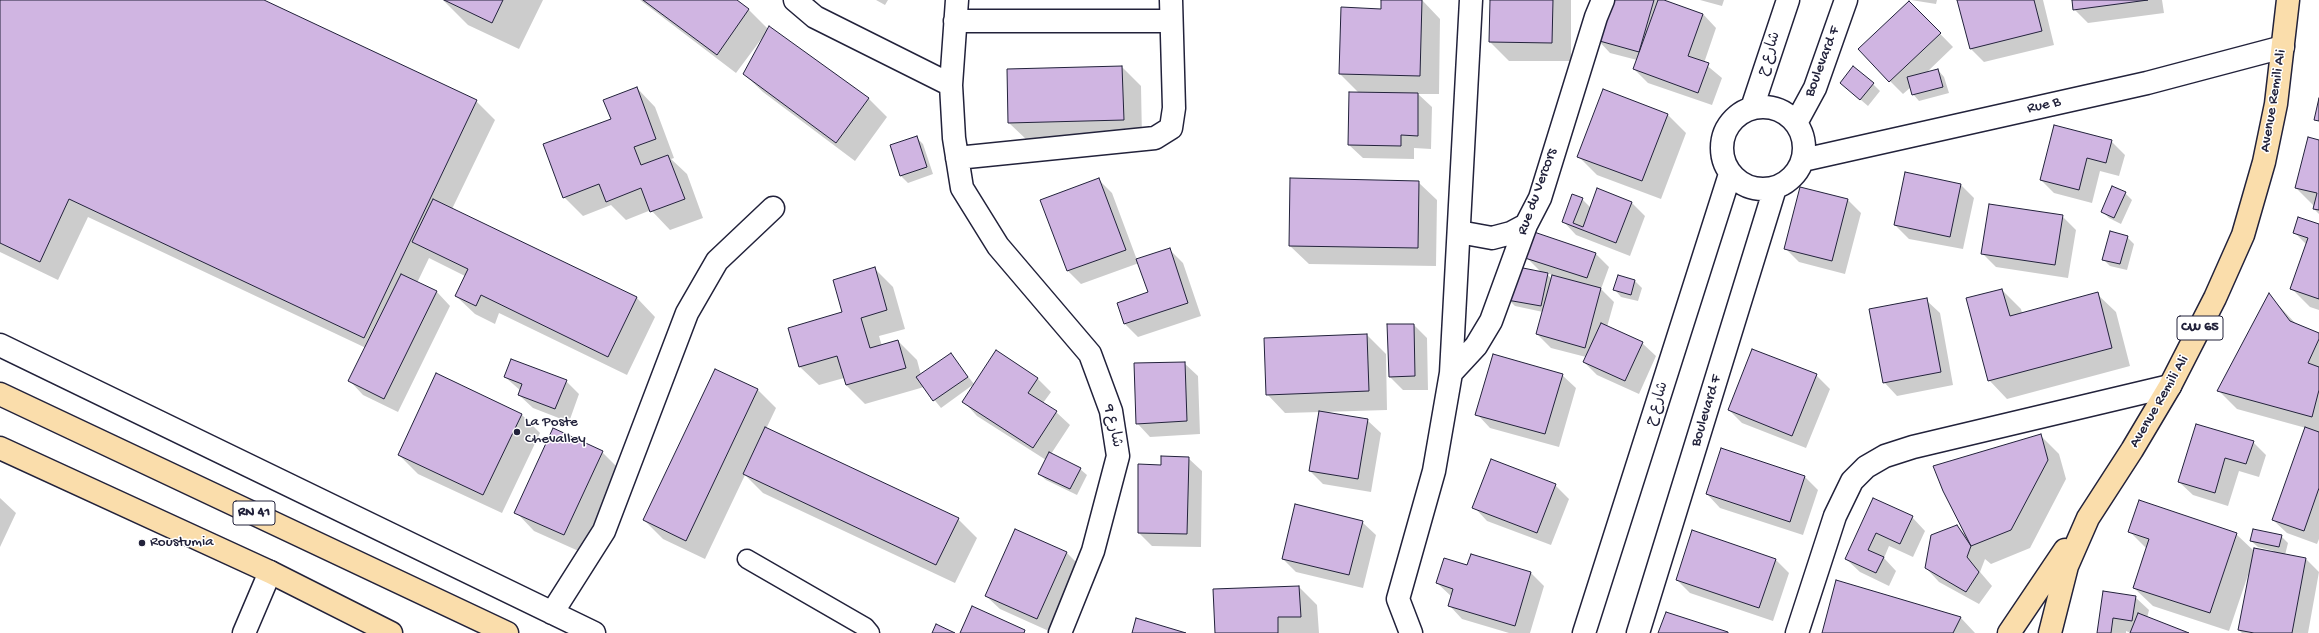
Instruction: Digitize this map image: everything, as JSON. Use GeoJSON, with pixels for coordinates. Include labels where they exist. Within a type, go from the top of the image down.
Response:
{"type":"FeatureCollection","features":[{"type":"Feature","properties":{"kind":"main road","name":"Avenue Remili Ali"},"geometry":{"type":"LineString","coordinates":[[2050,633],[2067,566],[2088,518],[2132,450],[2170,386],[2215,298],[2243,235],[2264,162],[2276,104],[2288,0]]}},
{"type":"Feature","properties":{"kind":"main road","name":"RN 41"},"geometry":{"type":"LineString","coordinates":[[0,394],[507,633]]}},
{"type":"Feature","properties":{"kind":"main road"},"geometry":{"type":"LineString","coordinates":[[0,448],[270,572],[377,630]]}},
{"type":"Feature","properties":{"kind":"main road"},"geometry":{"type":"LineString","coordinates":[[2009,633],[2088,518]]}},
{"type":"Feature","properties":{"kind":"street"},"geometry":{"type":"LineString","coordinates":[[795,0],[815,17],[951,85]]}},
{"type":"Feature","properties":{"kind":"street","name":"شارع 9"},"geometry":{"type":"LineString","coordinates":[[957,0],[951,85],[957,158],[962,188],[998,246],[1090,354],[1111,411],[1118,456],[1093,551],[1060,633]]}},
{"type":"Feature","properties":{"kind":"street"},"geometry":{"type":"LineString","coordinates":[[1411,633],[1398,599],[1434,471],[1450,373],[1471,0]]}},
{"type":"Feature","properties":{"kind":"street","name":"Rue du Vercors"},"geometry":{"type":"LineString","coordinates":[[1450,373],[1476,346],[1491,321],[1526,225],[1540,198],[1596,17],[1603,0]]}},
{"type":"Feature","properties":{"kind":"street","name":"شارع ح"},"geometry":{"type":"LineString","coordinates":[[1752,108],[1788,0]]}},
{"type":"Feature","properties":{"kind":"street","name":"Boulevard F"},"geometry":{"type":"LineString","coordinates":[[1796,122],[1815,88],[1846,0]]}},
{"type":"Feature","properties":{"kind":"street"},"geometry":{"type":"LineString","coordinates":[[955,21],[1171,10],[1174,108],[1171,128],[1154,138],[957,158]]}},
{"type":"Feature","properties":{"kind":"street","name":"Rue B"},"geometry":{"type":"LineString","coordinates":[[1804,160],[2147,83],[2283,47]]}},
{"type":"Feature","properties":{"kind":"street"},"geometry":{"type":"LineString","coordinates":[[1752,108],[1773,108],[1786,113],[1796,122],[1803,134],[1805,147],[1804,160],[1798,172],[1788,182],[1775,188],[1754,189],[1741,183],[1730,174],[1722,155],[1723,135],[1734,118],[1752,108]]}},
{"type":"Feature","properties":{"kind":"street","name":"شارع ح"},"geometry":{"type":"LineString","coordinates":[[1584,633],[1730,174]]}},
{"type":"Feature","properties":{"kind":"street","name":"Boulevard F"},"geometry":{"type":"LineString","coordinates":[[1638,633],[1775,188]]}},
{"type":"Feature","properties":{"kind":"street"},"geometry":{"type":"LineString","coordinates":[[552,613],[604,531],[687,313],[717,261],[773,208]]}},
{"type":"Feature","properties":{"kind":"street"},"geometry":{"type":"LineString","coordinates":[[1458,232],[1492,238],[1511,233],[1526,225]]}},
{"type":"Feature","properties":{"kind":"street"},"geometry":{"type":"LineString","coordinates":[[0,345],[594,633]]}},
{"type":"Feature","properties":{"kind":"street"},"geometry":{"type":"LineString","coordinates":[[1797,633],[1835,516],[1852,480],[1866,467],[1884,456],[1912,447],[2170,386]]}},
{"type":"Feature","properties":{"kind":"street"},"geometry":{"type":"LineString","coordinates":[[244,633],[270,572]]}},
{"type":"Feature","properties":{"kind":"lane"},"geometry":{"type":"LineString","coordinates":[[747,558],[865,627],[870,633]]}},
{"type":"Feature","properties":{"kind":"building"},"geometry":{"type":"Polygon","coordinates":[[[0,0],[264,0],[477,100],[364,338],[69,199],[40,262],[0,243],[0,0]]]}},
{"type":"Feature","properties":{"kind":"building"},"geometry":{"type":"Polygon","coordinates":[[[444,0],[503,0],[492,23],[444,0]]]}},
{"type":"Feature","properties":{"kind":"building"},"geometry":{"type":"Polygon","coordinates":[[[643,0],[737,0],[749,9],[717,55],[643,0]]]}},
{"type":"Feature","properties":{"kind":"building"},"geometry":{"type":"Polygon","coordinates":[[[1381,0],[1422,0],[1420,76],[1339,74],[1341,7],[1381,9],[1381,0]]]}},
{"type":"Feature","properties":{"kind":"building"},"geometry":{"type":"Polygon","coordinates":[[[1490,0],[1553,0],[1552,43],[1489,42],[1490,0]]]}},
{"type":"Feature","properties":{"kind":"building"},"geometry":{"type":"Polygon","coordinates":[[[1607,0],[1654,0],[1639,52],[1596,40],[1607,0]]]}},
{"type":"Feature","properties":{"kind":"building"},"geometry":{"type":"Polygon","coordinates":[[[1658,0],[1664,0],[1703,14],[1688,56],[1709,63],[1698,93],[1633,69],[1658,0]]]}},
{"type":"Feature","properties":{"kind":"building"},"geometry":{"type":"Polygon","coordinates":[[[1957,0],[2034,0],[2042,31],[1970,49],[1957,0]]]}},
{"type":"Feature","properties":{"kind":"building"},"geometry":{"type":"Polygon","coordinates":[[[2072,0],[2148,0],[2073,10],[2072,0]]]}},
{"type":"Feature","properties":{"kind":"building"},"geometry":{"type":"Polygon","coordinates":[[[1909,1],[1941,33],[1889,82],[1858,49],[1909,1]]]}},
{"type":"Feature","properties":{"kind":"building"},"geometry":{"type":"Polygon","coordinates":[[[769,26],[869,98],[836,143],[743,74],[769,26]]]}},
{"type":"Feature","properties":{"kind":"building"},"geometry":{"type":"Polygon","coordinates":[[[1122,66],[1124,120],[1008,123],[1007,69],[1122,66]]]}},
{"type":"Feature","properties":{"kind":"building"},"geometry":{"type":"Polygon","coordinates":[[[1853,66],[1874,83],[1860,100],[1840,83],[1853,66]]]}},
{"type":"Feature","properties":{"kind":"building"},"geometry":{"type":"Polygon","coordinates":[[[1938,69],[1943,87],[1912,95],[1907,77],[1938,69]]]}},
{"type":"Feature","properties":{"kind":"building"},"geometry":{"type":"Polygon","coordinates":[[[637,87],[656,139],[634,147],[641,165],[668,155],[685,199],[650,212],[641,188],[606,202],[599,184],[563,198],[543,144],[611,119],[603,100],[637,87]]]}},
{"type":"Feature","properties":{"kind":"building"},"geometry":{"type":"Polygon","coordinates":[[[1603,89],[1668,114],[1642,181],[1577,157],[1603,89]]]}},
{"type":"Feature","properties":{"kind":"building"},"geometry":{"type":"Polygon","coordinates":[[[1349,92],[1418,93],[1418,136],[1401,135],[1401,146],[1348,145],[1349,92]]]}},
{"type":"Feature","properties":{"kind":"building"},"geometry":{"type":"Polygon","coordinates":[[[2319,98],[2319,121],[2314,120],[2319,98]]]}},
{"type":"Feature","properties":{"kind":"building"},"geometry":{"type":"Polygon","coordinates":[[[2054,125],[2112,140],[2106,163],[2087,158],[2079,190],[2040,180],[2054,125]]]}},
{"type":"Feature","properties":{"kind":"building"},"geometry":{"type":"Polygon","coordinates":[[[917,136],[927,167],[900,176],[890,145],[917,136]]]}},
{"type":"Feature","properties":{"kind":"building"},"geometry":{"type":"Polygon","coordinates":[[[2308,137],[2319,140],[2319,210],[2313,209],[2317,193],[2295,188],[2308,137]]]}},
{"type":"Feature","properties":{"kind":"building"},"geometry":{"type":"Polygon","coordinates":[[[1905,172],[1961,184],[1950,237],[1894,225],[1905,172]]]}},
{"type":"Feature","properties":{"kind":"building"},"geometry":{"type":"Polygon","coordinates":[[[1099,178],[1126,250],[1067,271],[1040,200],[1099,178]]]}},
{"type":"Feature","properties":{"kind":"building"},"geometry":{"type":"Polygon","coordinates":[[[1290,178],[1419,181],[1418,248],[1289,246],[1290,178]]]}},
{"type":"Feature","properties":{"kind":"building"},"geometry":{"type":"Polygon","coordinates":[[[2112,186],[2126,192],[2114,218],[2101,212],[2112,186]]]}},
{"type":"Feature","properties":{"kind":"building"},"geometry":{"type":"Polygon","coordinates":[[[1800,187],[1848,199],[1832,261],[1784,249],[1800,187]]]}},
{"type":"Feature","properties":{"kind":"building"},"geometry":{"type":"Polygon","coordinates":[[[1597,188],[1632,202],[1616,243],[1562,222],[1572,194],[1583,198],[1573,223],[1583,227],[1597,188]]]}},
{"type":"Feature","properties":{"kind":"building"},"geometry":{"type":"Polygon","coordinates":[[[433,199],[637,297],[608,357],[481,295],[476,306],[455,296],[468,269],[412,242],[433,199]]]}},
{"type":"Feature","properties":{"kind":"building"},"geometry":{"type":"Polygon","coordinates":[[[1989,204],[2063,215],[2055,265],[1981,254],[1989,204]]]}},
{"type":"Feature","properties":{"kind":"building"},"geometry":{"type":"Polygon","coordinates":[[[2298,217],[2319,224],[2319,299],[2290,289],[2308,238],[2293,233],[2298,217]]]}},
{"type":"Feature","properties":{"kind":"building"},"geometry":{"type":"Polygon","coordinates":[[[2110,231],[2128,236],[2120,264],[2102,260],[2110,231]]]}},
{"type":"Feature","properties":{"kind":"building"},"geometry":{"type":"Polygon","coordinates":[[[1534,232],[1596,253],[1587,278],[1525,258],[1534,232]]]}},
{"type":"Feature","properties":{"kind":"building"},"geometry":{"type":"Polygon","coordinates":[[[1170,248],[1188,303],[1124,324],[1117,303],[1148,292],[1136,259],[1170,248]]]}},
{"type":"Feature","properties":{"kind":"building"},"geometry":{"type":"Polygon","coordinates":[[[1513,266],[1548,273],[1541,306],[1507,300],[1513,266]]]}},
{"type":"Feature","properties":{"kind":"building"},"geometry":{"type":"Polygon","coordinates":[[[875,267],[887,310],[861,318],[870,348],[898,340],[906,368],[846,385],[837,356],[799,367],[788,328],[842,312],[833,280],[875,267]]]}},
{"type":"Feature","properties":{"kind":"building"},"geometry":{"type":"Polygon","coordinates":[[[401,274],[437,291],[384,399],[348,381],[401,274]]]}},
{"type":"Feature","properties":{"kind":"building"},"geometry":{"type":"Polygon","coordinates":[[[1552,275],[1601,288],[1585,348],[1536,334],[1552,275]]]}},
{"type":"Feature","properties":{"kind":"building"},"geometry":{"type":"Polygon","coordinates":[[[1618,275],[1635,280],[1631,295],[1613,290],[1618,275]]]}},
{"type":"Feature","properties":{"kind":"building"},"geometry":{"type":"Polygon","coordinates":[[[2002,289],[2010,316],[2098,292],[2112,348],[1988,381],[1966,298],[2002,289]]]}},
{"type":"Feature","properties":{"kind":"building"},"geometry":{"type":"Polygon","coordinates":[[[2269,293],[2290,321],[2319,333],[2319,339],[2308,363],[2319,367],[2319,390],[2312,417],[2217,391],[2269,293]]]}},
{"type":"Feature","properties":{"kind":"building"},"geometry":{"type":"Polygon","coordinates":[[[1927,298],[1941,372],[1883,383],[1869,309],[1927,298]]]}},
{"type":"Feature","properties":{"kind":"building"},"geometry":{"type":"Polygon","coordinates":[[[1601,323],[1643,342],[1625,381],[1583,362],[1601,323]]]}},
{"type":"Feature","properties":{"kind":"building"},"geometry":{"type":"Polygon","coordinates":[[[1387,324],[1414,324],[1415,376],[1389,377],[1387,324]]]}},
{"type":"Feature","properties":{"kind":"building"},"geometry":{"type":"Polygon","coordinates":[[[1367,334],[1369,391],[1266,395],[1264,338],[1367,334]]]}},
{"type":"Feature","properties":{"kind":"building"},"geometry":{"type":"Polygon","coordinates":[[[1752,349],[1817,374],[1792,436],[1728,410],[1752,349]]]}},
{"type":"Feature","properties":{"kind":"building"},"geometry":{"type":"Polygon","coordinates":[[[996,350],[1038,378],[1028,393],[1057,411],[1033,448],[962,402],[996,350]]]}},
{"type":"Feature","properties":{"kind":"building"},"geometry":{"type":"Polygon","coordinates":[[[951,353],[968,377],[933,401],[916,377],[951,353]]]}},
{"type":"Feature","properties":{"kind":"building"},"geometry":{"type":"Polygon","coordinates":[[[1493,354],[1563,374],[1545,434],[1475,415],[1493,354]]]}},
{"type":"Feature","properties":{"kind":"building"},"geometry":{"type":"Polygon","coordinates":[[[511,359],[567,380],[555,409],[518,395],[522,384],[504,377],[511,359]]]}},
{"type":"Feature","properties":{"kind":"building"},"geometry":{"type":"Polygon","coordinates":[[[1185,362],[1187,421],[1136,424],[1134,363],[1185,362]]]}},
{"type":"Feature","properties":{"kind":"building"},"geometry":{"type":"Polygon","coordinates":[[[715,369],[758,389],[686,541],[643,520],[715,369]]]}},
{"type":"Feature","properties":{"kind":"building"},"geometry":{"type":"Polygon","coordinates":[[[436,373],[522,414],[483,495],[398,455],[436,373]]]}},
{"type":"Feature","properties":{"kind":"building"},"geometry":{"type":"Polygon","coordinates":[[[1319,411],[1368,419],[1358,479],[1309,471],[1319,411]]]}},
{"type":"Feature","properties":{"kind":"building"},"geometry":{"type":"Polygon","coordinates":[[[2196,424],[2254,441],[2246,464],[2225,458],[2215,493],[2178,482],[2196,424]]]}},
{"type":"Feature","properties":{"kind":"building"},"geometry":{"type":"Polygon","coordinates":[[[765,427],[959,518],[936,565],[743,474],[765,427]]]}},
{"type":"Feature","properties":{"kind":"building"},"geometry":{"type":"Polygon","coordinates":[[[2305,427],[2319,432],[2319,488],[2304,531],[2272,520],[2305,427]]]}},
{"type":"Feature","properties":{"kind":"building"},"geometry":{"type":"Polygon","coordinates":[[[553,428],[603,451],[564,535],[514,513],[553,428]]]}},
{"type":"Feature","properties":{"kind":"building"},"geometry":{"type":"Polygon","coordinates":[[[2041,434],[2048,460],[2011,530],[1971,546],[1943,491],[1933,466],[2041,434]]]}},
{"type":"Feature","properties":{"kind":"building"},"geometry":{"type":"Polygon","coordinates":[[[1721,448],[1805,476],[1790,522],[1706,494],[1721,448]]]}},
{"type":"Feature","properties":{"kind":"building"},"geometry":{"type":"Polygon","coordinates":[[[1049,452],[1081,468],[1070,489],[1038,474],[1049,452]]]}},
{"type":"Feature","properties":{"kind":"building"},"geometry":{"type":"Polygon","coordinates":[[[1161,456],[1189,457],[1187,534],[1138,533],[1138,464],[1161,465],[1161,456]]]}},
{"type":"Feature","properties":{"kind":"building"},"geometry":{"type":"Polygon","coordinates":[[[1491,459],[1556,484],[1537,533],[1472,508],[1491,459]]]}},
{"type":"Feature","properties":{"kind":"building"},"geometry":{"type":"Polygon","coordinates":[[[1873,498],[1913,516],[1900,544],[1876,533],[1868,550],[1884,557],[1876,573],[1845,559],[1873,498]]]}},
{"type":"Feature","properties":{"kind":"building"},"geometry":{"type":"Polygon","coordinates":[[[2139,500],[2237,533],[2210,613],[2133,588],[2149,539],[2128,532],[2139,500]]]}},
{"type":"Feature","properties":{"kind":"building"},"geometry":{"type":"Polygon","coordinates":[[[1295,504],[1363,521],[1349,575],[1282,559],[1295,504]]]}},
{"type":"Feature","properties":{"kind":"building"},"geometry":{"type":"Polygon","coordinates":[[[1957,525],[1971,546],[1967,557],[1979,572],[1966,592],[1925,568],[1931,535],[1957,525]]]}},
{"type":"Feature","properties":{"kind":"building"},"geometry":{"type":"Polygon","coordinates":[[[1015,529],[1067,552],[1037,619],[985,596],[1015,529]]]}},
{"type":"Feature","properties":{"kind":"building"},"geometry":{"type":"Polygon","coordinates":[[[2253,529],[2282,535],[2279,547],[2250,541],[2253,529]]]}},
{"type":"Feature","properties":{"kind":"building"},"geometry":{"type":"Polygon","coordinates":[[[1692,530],[1776,559],[1759,608],[1676,580],[1692,530]]]}},
{"type":"Feature","properties":{"kind":"building"},"geometry":{"type":"Polygon","coordinates":[[[2254,548],[2306,558],[2292,633],[2254,633],[2238,630],[2254,548]]]}},
{"type":"Feature","properties":{"kind":"building"},"geometry":{"type":"Polygon","coordinates":[[[1471,554],[1531,572],[1515,626],[1448,606],[1453,589],[1436,583],[1444,558],[1467,565],[1471,554]]]}},
{"type":"Feature","properties":{"kind":"building"},"geometry":{"type":"Polygon","coordinates":[[[1836,580],[1961,617],[1953,633],[1822,633],[1836,580]]]}},
{"type":"Feature","properties":{"kind":"building"},"geometry":{"type":"Polygon","coordinates":[[[1299,586],[1301,617],[1278,617],[1278,633],[1215,633],[1213,589],[1299,586]]]}},
{"type":"Feature","properties":{"kind":"building"},"geometry":{"type":"Polygon","coordinates":[[[2103,591],[2136,596],[2132,621],[2113,618],[2111,633],[2097,633],[2103,591]]]}},
{"type":"Feature","properties":{"kind":"building"},"geometry":{"type":"Polygon","coordinates":[[[972,606],[1025,630],[1024,633],[960,633],[972,606]]]}},
{"type":"Feature","properties":{"kind":"building"},"geometry":{"type":"Polygon","coordinates":[[[1666,612],[1728,632],[1728,633],[1658,633],[1666,612]]]}},
{"type":"Feature","properties":{"kind":"building"},"geometry":{"type":"Polygon","coordinates":[[[2138,613],[2189,633],[2130,633],[2138,613]]]}},
{"type":"Feature","properties":{"kind":"building"},"geometry":{"type":"Polygon","coordinates":[[[1136,618],[1186,633],[1132,633],[1136,618]]]}},
{"type":"Feature","properties":{"kind":"building"},"geometry":{"type":"Polygon","coordinates":[[[936,624],[955,633],[932,633],[936,624]]]}},
{"type":"Feature","properties":{"kind":"place","name":"La Poste Chevalley"},"geometry":{"type":"Point","coordinates":[517,432]}},
{"type":"Feature","properties":{"kind":"place","name":"Roustumia"},"geometry":{"type":"Point","coordinates":[142,543]}}]}
